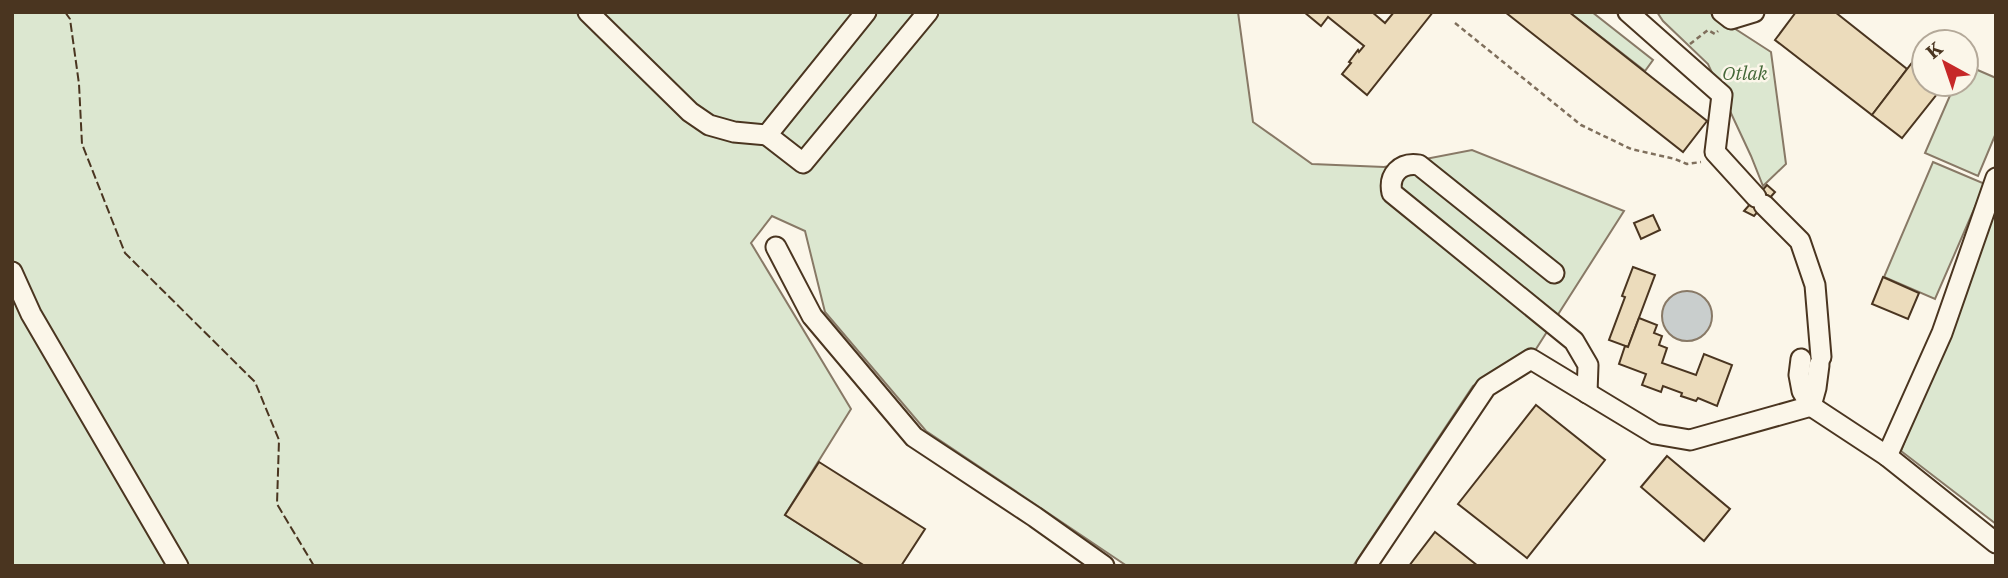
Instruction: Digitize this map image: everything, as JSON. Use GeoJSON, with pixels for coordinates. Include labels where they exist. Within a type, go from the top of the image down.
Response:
{"type":"FeatureCollection","features":[{"type":"Feature","properties":{"kind":"street"},"geometry":{"type":"LineString","coordinates":[[588,12],[690,111],[709,125],[734,132],[767,135],[803,163],[928,12]]}},
{"type":"Feature","properties":{"kind":"street"},"geometry":{"type":"LineString","coordinates":[[767,135],[866,12]]}},
{"type":"Feature","properties":{"kind":"street"},"geometry":{"type":"LineString","coordinates":[[1628,12],[1722,95],[1715,152],[1800,241],[1815,285],[1817,323],[1812,358],[1816,388],[1811,406]]}},
{"type":"Feature","properties":{"kind":"street"},"geometry":{"type":"LineString","coordinates":[[1727,15],[1754,12]]}},
{"type":"Feature","properties":{"kind":"street"},"geometry":{"type":"LineString","coordinates":[[1554,273],[1419,165],[1401,167],[1393,176],[1392,193],[1574,341],[1588,365],[1587,393]]}},
{"type":"Feature","properties":{"kind":"street"},"geometry":{"type":"LineString","coordinates":[[1887,456],[1942,333],[1996,178]]}},
{"type":"Feature","properties":{"kind":"street"},"geometry":{"type":"LineString","coordinates":[[776,247],[812,316],[914,437],[1104,566]]}},
{"type":"Feature","properties":{"kind":"street"},"geometry":{"type":"LineString","coordinates":[[12,272],[31,314],[178,566]]}},
{"type":"Feature","properties":{"kind":"street"},"geometry":{"type":"LineString","coordinates":[[1366,566],[1486,387],[1531,359],[1655,434],[1690,440],[1811,406],[1887,456],[1996,543]]}},
{"type":"Feature","properties":{"kind":"path"},"geometry":{"type":"LineString","coordinates":[[1676,54],[1708,30],[1715,34],[1727,15]]}},
{"type":"Feature","properties":{"kind":"path"},"geometry":{"type":"LineString","coordinates":[[1455,23],[1581,125],[1631,149],[1687,164],[1701,162],[1715,152]]}},
{"type":"Feature","properties":{"kind":"green space"},"geometry":{"type":"Polygon","coordinates":[[[12,12],[1238,12],[1253,122],[1312,164],[1384,167],[1472,150],[1624,211],[1536,349],[1473,386],[1353,566],[1127,566],[926,431],[825,312],[805,231],[772,216],[751,243],[851,409],[785,515],[865,566],[12,566],[12,12]]]}},
{"type":"Feature","properties":{"kind":"green space"},"geometry":{"type":"Polygon","coordinates":[[[1569,12],[1592,12],[1653,60],[1645,71],[1569,12]]]}},
{"type":"Feature","properties":{"kind":"green space","name":"Otlak"},"geometry":{"type":"Polygon","coordinates":[[[1657,12],[1709,12],[1771,52],[1786,164],[1763,186],[1708,64],[1657,12]]]}},
{"type":"Feature","properties":{"kind":"green space"},"geometry":{"type":"Polygon","coordinates":[[[1980,71],[1996,78],[1996,133],[1978,176],[1925,153],[1949,98],[1980,98],[1980,71]]]}},
{"type":"Feature","properties":{"kind":"green space"},"geometry":{"type":"Polygon","coordinates":[[[1933,162],[1985,184],[1935,299],[1884,277],[1933,162]]]}},
{"type":"Feature","properties":{"kind":"green space"},"geometry":{"type":"Polygon","coordinates":[[[1996,201],[1996,524],[1901,451],[1996,201]]]}},
{"type":"Feature","properties":{"kind":"shaded area"},"geometry":{"type":"Polygon","coordinates":[[[1687,291],[1704,299],[1712,316],[1704,333],[1687,341],[1670,333],[1662,316],[1670,299],[1687,291]]]}},
{"type":"Feature","properties":{"kind":"building"},"geometry":{"type":"Polygon","coordinates":[[[1304,12],[1372,12],[1385,23],[1394,12],[1433,12],[1367,95],[1342,74],[1358,50],[1359,52],[1364,46],[1328,17],[1321,26],[1304,12]]]}},
{"type":"Feature","properties":{"kind":"building"},"geometry":{"type":"Polygon","coordinates":[[[1505,12],[1569,12],[1707,121],[1683,152],[1505,12]]]}},
{"type":"Feature","properties":{"kind":"building"},"geometry":{"type":"Polygon","coordinates":[[[1796,12],[1835,12],[1907,69],[1872,115],[1775,40],[1796,12]]]}},
{"type":"Feature","properties":{"kind":"building"},"geometry":{"type":"Polygon","coordinates":[[[1910,65],[1910,98],[1934,98],[1902,138],[1872,115],[1910,65]]]}},
{"type":"Feature","properties":{"kind":"building"},"geometry":{"type":"Polygon","coordinates":[[[1767,185],[1775,192],[1754,216],[1744,211],[1767,185]]]}},
{"type":"Feature","properties":{"kind":"building"},"geometry":{"type":"Polygon","coordinates":[[[1653,215],[1660,230],[1641,239],[1634,223],[1653,215]]]}},
{"type":"Feature","properties":{"kind":"building"},"geometry":{"type":"Polygon","coordinates":[[[1633,267],[1655,275],[1628,347],[1609,340],[1633,267]]]}},
{"type":"Feature","properties":{"kind":"building"},"geometry":{"type":"Polygon","coordinates":[[[1883,277],[1919,293],[1908,319],[1872,304],[1883,277]]]}},
{"type":"Feature","properties":{"kind":"building"},"geometry":{"type":"Polygon","coordinates":[[[1639,318],[1657,325],[1654,333],[1662,336],[1659,345],[1667,348],[1662,363],[1696,375],[1704,354],[1732,365],[1717,406],[1698,398],[1696,401],[1681,396],[1682,393],[1663,386],[1661,392],[1642,385],[1646,374],[1619,364],[1639,318]]]}},
{"type":"Feature","properties":{"kind":"building"},"geometry":{"type":"Polygon","coordinates":[[[1536,405],[1605,460],[1527,558],[1458,504],[1536,405]]]}},
{"type":"Feature","properties":{"kind":"building"},"geometry":{"type":"Polygon","coordinates":[[[1667,456],[1730,509],[1704,541],[1641,487],[1667,456]]]}},
{"type":"Feature","properties":{"kind":"building"},"geometry":{"type":"Polygon","coordinates":[[[819,462],[925,529],[901,566],[865,566],[785,515],[819,462]]]}},
{"type":"Feature","properties":{"kind":"building"},"geometry":{"type":"Polygon","coordinates":[[[1435,532],[1478,566],[1409,566],[1435,532]]]}},
{"type":"Feature","properties":{"kind":"fence"},"geometry":{"type":"LineString","coordinates":[[65,12],[70,19],[79,84],[82,144],[125,253],[255,382],[279,440],[277,504],[314,566]]}}]}
